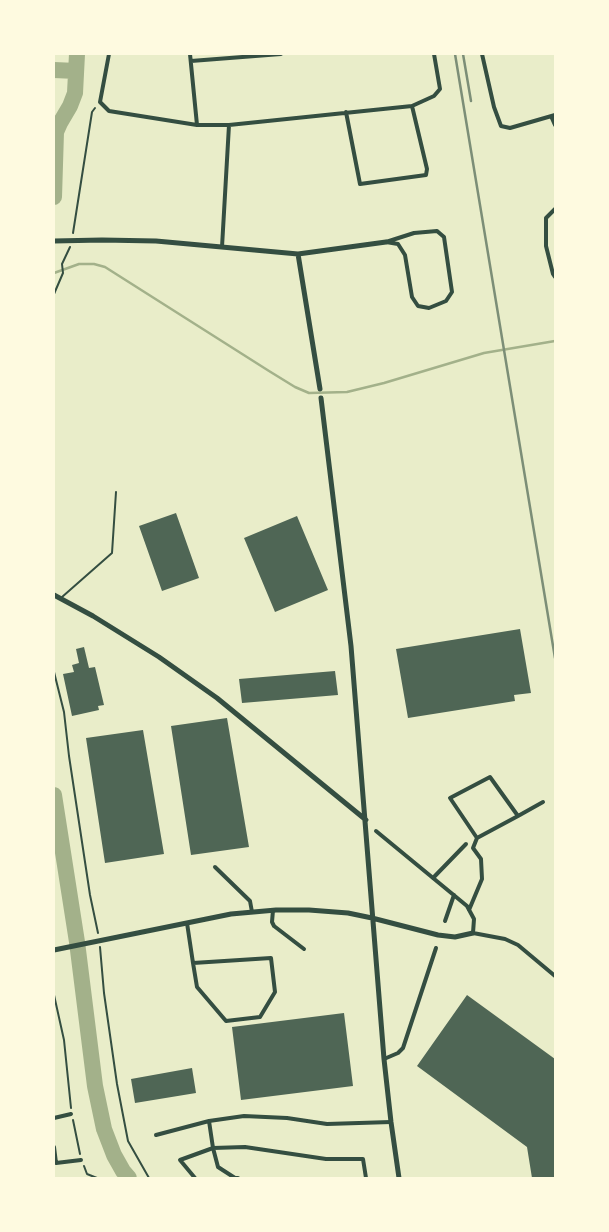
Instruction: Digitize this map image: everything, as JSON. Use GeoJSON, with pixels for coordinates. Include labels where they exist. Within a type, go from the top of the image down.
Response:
{"type":"FeatureCollection","features":[{"type":"Feature","properties":{"kind":"street"},"geometry":{"type":"LineString","coordinates":[[109,54],[100,102],[109,111],[197,125],[229,125],[412,106],[434,96],[440,89],[434,54]]}},
{"type":"Feature","properties":{"kind":"street"},"geometry":{"type":"LineString","coordinates":[[190,54],[197,125]]}},
{"type":"Feature","properties":{"kind":"street"},"geometry":{"type":"LineString","coordinates":[[191,61],[280,54]]}},
{"type":"Feature","properties":{"kind":"street"},"geometry":{"type":"LineString","coordinates":[[482,54],[494,107],[501,126],[510,128],[553,115],[555,125]]}},
{"type":"Feature","properties":{"kind":"street"},"geometry":{"type":"LineString","coordinates":[[346,112],[360,184],[426,175],[427,169],[412,106]]}},
{"type":"Feature","properties":{"kind":"street"},"geometry":{"type":"LineString","coordinates":[[222,247],[229,125]]}},
{"type":"Feature","properties":{"kind":"street"},"geometry":{"type":"LineString","coordinates":[[555,209],[546,218],[546,246],[555,277]]}},
{"type":"Feature","properties":{"kind":"street"},"geometry":{"type":"LineString","coordinates":[[54,241],[156,241],[298,254],[386,242],[414,233],[437,231],[444,237],[452,292],[446,302],[429,308],[418,306],[412,297],[405,255],[398,244],[386,242]]}},
{"type":"Feature","properties":{"kind":"street"},"geometry":{"type":"LineString","coordinates":[[298,254],[320,389],[351,646],[384,1059],[399,1178]]}},
{"type":"Feature","properties":{"kind":"street"},"geometry":{"type":"LineString","coordinates":[[54,595],[94,616],[167,662],[217,698],[366,820]]}},
{"type":"Feature","properties":{"kind":"street"},"geometry":{"type":"LineString","coordinates":[[477,838],[450,798],[490,776],[518,816]]}},
{"type":"Feature","properties":{"kind":"street"},"geometry":{"type":"LineString","coordinates":[[469,910],[482,879],[481,859],[473,848],[477,838],[543,802]]}},
{"type":"Feature","properties":{"kind":"street"},"geometry":{"type":"LineString","coordinates":[[376,831],[454,895],[469,910],[474,918],[473,933]]}},
{"type":"Feature","properties":{"kind":"street"},"geometry":{"type":"LineString","coordinates":[[433,878],[466,844]]}},
{"type":"Feature","properties":{"kind":"street"},"geometry":{"type":"LineString","coordinates":[[216,867],[250,901],[252,912]]}},
{"type":"Feature","properties":{"kind":"street"},"geometry":{"type":"LineString","coordinates":[[446,921],[454,895]]}},
{"type":"Feature","properties":{"kind":"street"},"geometry":{"type":"LineString","coordinates":[[54,950],[231,914],[273,910],[309,910],[348,913],[438,935],[456,937],[473,933],[505,939],[518,945],[555,976]]}},
{"type":"Feature","properties":{"kind":"street"},"geometry":{"type":"LineString","coordinates":[[273,910],[272,922],[274,926],[304,949]]}},
{"type":"Feature","properties":{"kind":"street"},"geometry":{"type":"LineString","coordinates":[[187,923],[193,963],[197,987],[226,1021],[260,1017],[275,992],[271,958],[193,963]]}},
{"type":"Feature","properties":{"kind":"street"},"geometry":{"type":"LineString","coordinates":[[384,1059],[398,1053],[403,1048],[436,948]]}},
{"type":"Feature","properties":{"kind":"street"},"geometry":{"type":"LineString","coordinates":[[54,1118],[71,1114]]}},
{"type":"Feature","properties":{"kind":"street"},"geometry":{"type":"LineString","coordinates":[[156,1135],[209,1121],[244,1116],[287,1118],[328,1124],[391,1122]]}},
{"type":"Feature","properties":{"kind":"street"},"geometry":{"type":"LineString","coordinates":[[209,1121],[218,1167],[238,1178]]}},
{"type":"Feature","properties":{"kind":"street"},"geometry":{"type":"LineString","coordinates":[[54,1147],[56,1163],[81,1160]]}},
{"type":"Feature","properties":{"kind":"street"},"geometry":{"type":"LineString","coordinates":[[195,1178],[180,1160],[213,1148],[245,1147],[326,1159],[363,1159],[366,1178]]}},
{"type":"Feature","properties":{"kind":"lane"},"geometry":{"type":"LineString","coordinates":[[60,599],[112,553],[116,492]]}},
{"type":"Feature","properties":{"kind":"path"},"geometry":{"type":"LineString","coordinates":[[54,294],[63,273],[62,264],[70,240],[92,112],[100,102]]}},
{"type":"Feature","properties":{"kind":"path"},"geometry":{"type":"LineString","coordinates":[[54,672],[64,712],[69,756],[98,941],[116,1084],[128,1141],[149,1178]]}},
{"type":"Feature","properties":{"kind":"path"},"geometry":{"type":"LineString","coordinates":[[54,995],[64,1040],[70,1100]]}},
{"type":"Feature","properties":{"kind":"path"},"geometry":{"type":"LineString","coordinates":[[71,1114],[81,1160],[88,1174],[97,1178]]}},
{"type":"Feature","properties":{"kind":"building"},"geometry":{"type":"Polygon","coordinates":[[[176,513],[199,578],[162,591],[139,526],[176,513]]]}},
{"type":"Feature","properties":{"kind":"building"},"geometry":{"type":"Polygon","coordinates":[[[297,516],[328,590],[275,612],[244,538],[297,516]]]}},
{"type":"Feature","properties":{"kind":"building"},"geometry":{"type":"Polygon","coordinates":[[[520,629],[531,693],[514,695],[515,701],[408,718],[396,649],[520,629]]]}},
{"type":"Feature","properties":{"kind":"building"},"geometry":{"type":"Polygon","coordinates":[[[84,647],[89,668],[95,667],[104,705],[98,706],[99,710],[72,716],[63,674],[74,672],[72,665],[79,663],[76,649],[84,647]]]}},
{"type":"Feature","properties":{"kind":"building"},"geometry":{"type":"Polygon","coordinates":[[[335,671],[338,695],[242,703],[239,679],[335,671]]]}},
{"type":"Feature","properties":{"kind":"building"},"geometry":{"type":"Polygon","coordinates":[[[227,718],[249,847],[191,855],[171,726],[227,718]]]}},
{"type":"Feature","properties":{"kind":"building"},"geometry":{"type":"Polygon","coordinates":[[[143,730],[164,854],[105,863],[86,738],[143,730]]]}},
{"type":"Feature","properties":{"kind":"building"},"geometry":{"type":"Polygon","coordinates":[[[467,995],[555,1059],[555,1178],[532,1178],[527,1147],[417,1066],[467,995]]]}},
{"type":"Feature","properties":{"kind":"building"},"geometry":{"type":"Polygon","coordinates":[[[344,1013],[353,1086],[241,1100],[232,1027],[344,1013]]]}},
{"type":"Feature","properties":{"kind":"building"},"geometry":{"type":"Polygon","coordinates":[[[192,1068],[196,1093],[135,1103],[131,1079],[192,1068]]]}},
{"type":"Feature","properties":{"kind":"waterway"},"geometry":{"type":"LineString","coordinates":[[54,197],[56,132],[75,93],[77,54]]}},
{"type":"Feature","properties":{"kind":"waterway"},"geometry":{"type":"LineString","coordinates":[[54,70],[76,71]]}},
{"type":"Feature","properties":{"kind":"waterway"},"geometry":{"type":"LineString","coordinates":[[54,273],[79,264],[94,264],[105,267],[269,371],[309,393],[347,392],[484,353],[555,341]]}},
{"type":"Feature","properties":{"kind":"waterway"},"geometry":{"type":"LineString","coordinates":[[54,795],[77,942],[95,1086],[104,1129],[114,1155],[129,1178]]}},
{"type":"Feature","properties":{"kind":"railway"},"geometry":{"type":"LineString","coordinates":[[455,54],[555,658]]}},
{"type":"Feature","properties":{"kind":"railway"},"geometry":{"type":"LineString","coordinates":[[463,54],[471,101]]}}]}
